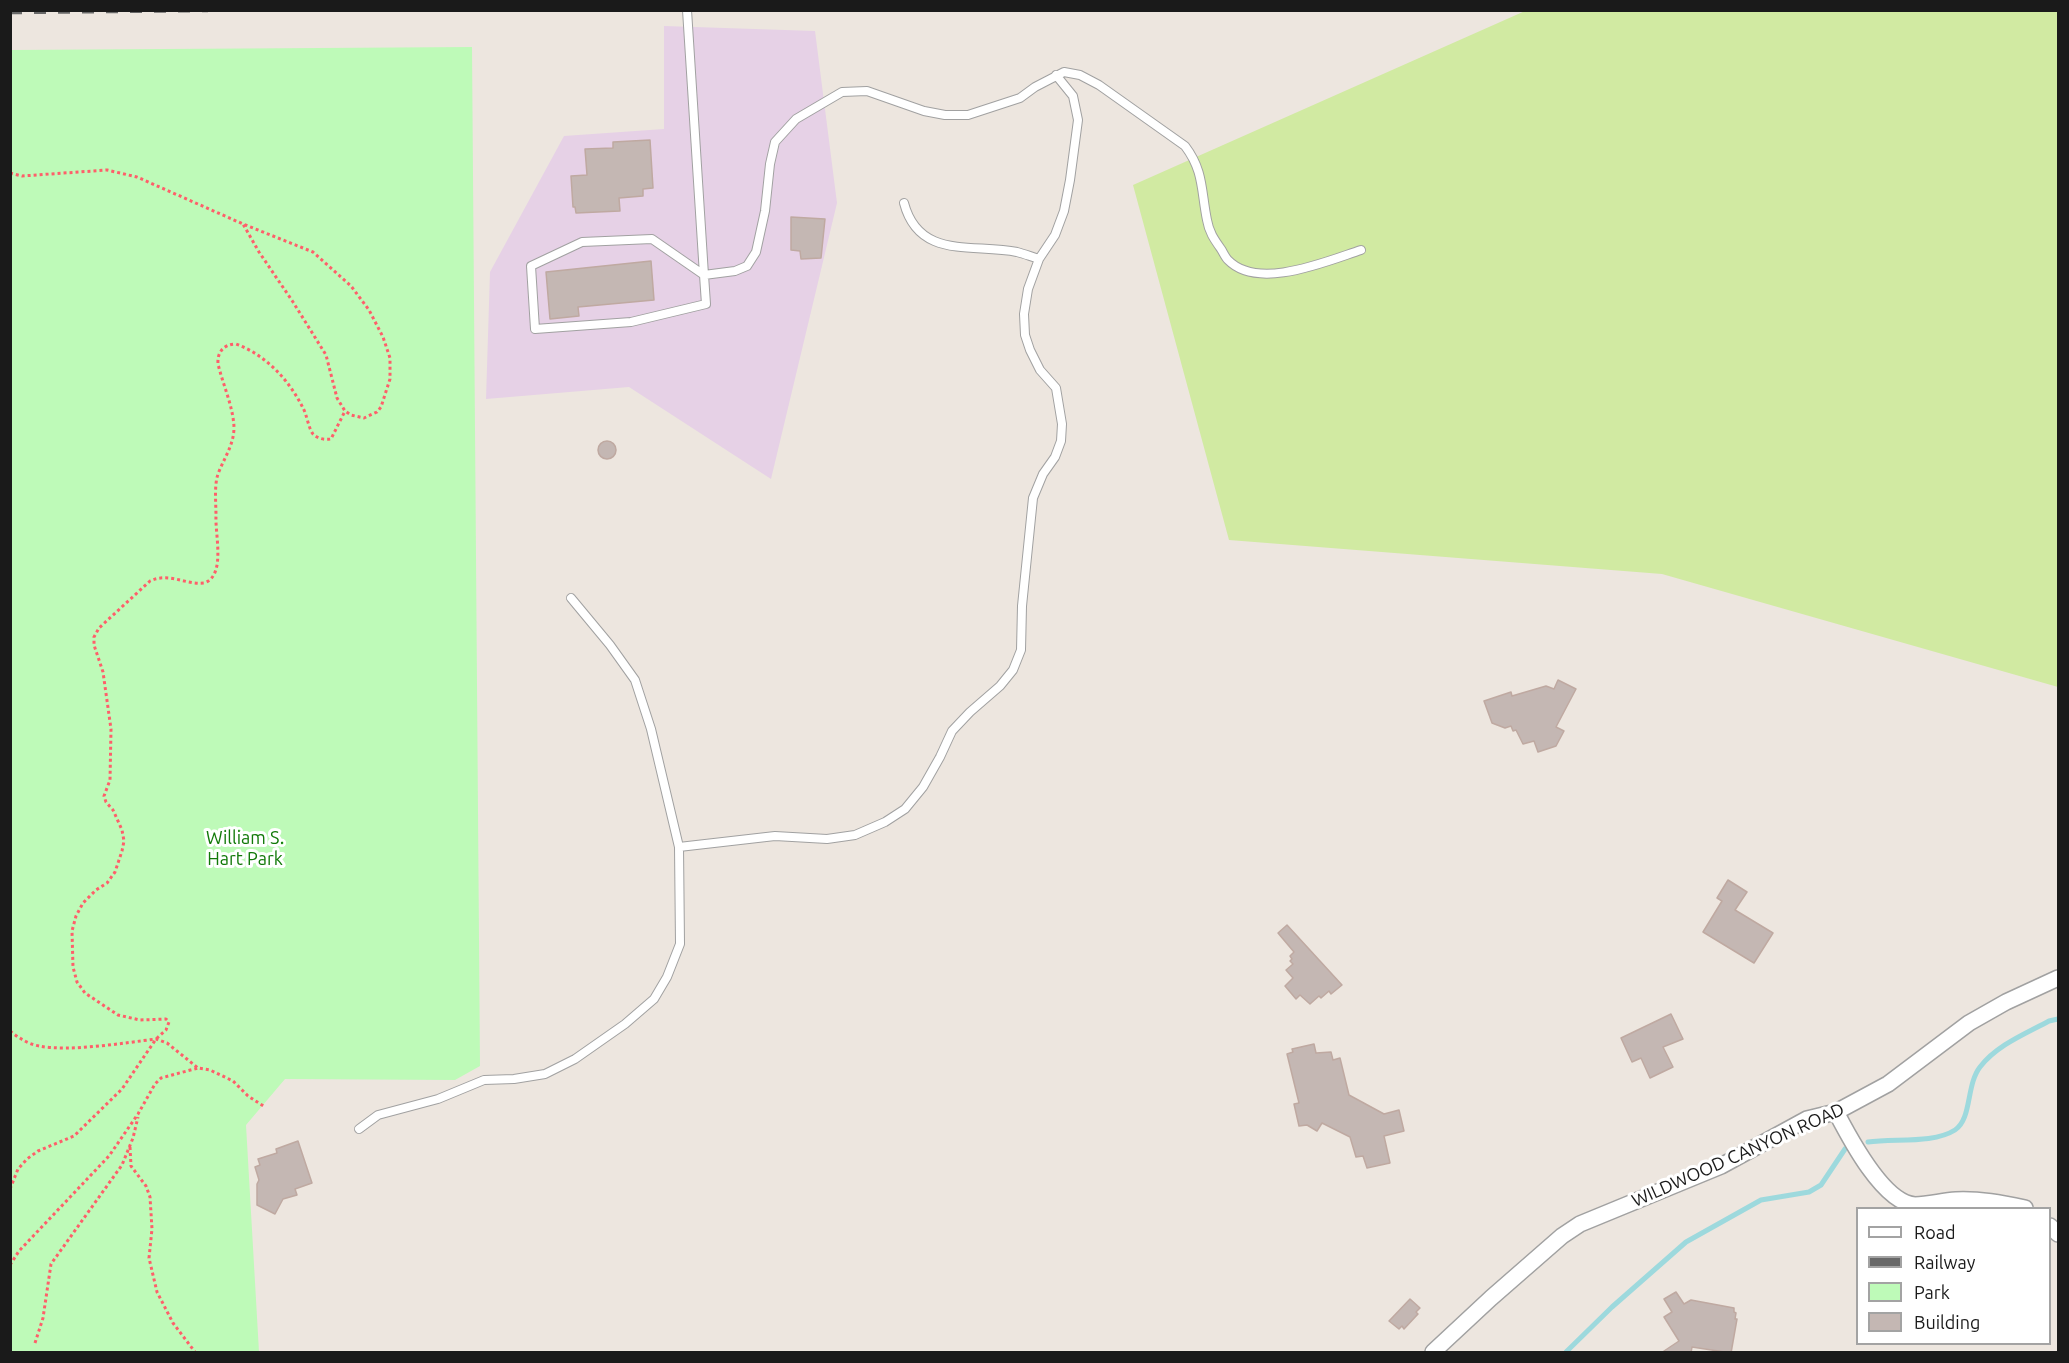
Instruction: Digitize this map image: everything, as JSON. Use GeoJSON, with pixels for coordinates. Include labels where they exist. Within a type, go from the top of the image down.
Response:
{"type":"FeatureCollection","features":[{"type":"Feature","properties":{"kind":"street","name":"WILDWOOD CANYON ROAD"},"geometry":{"type":"LineString","coordinates":[[1433,1353],[1491,1298],[1562,1236],[1580,1224],[1721,1166],[1807,1119],[1836,1112],[1888,1084],[1969,1023],[2006,1002],[2058,978]]}},
{"type":"Feature","properties":{"kind":"street"},"geometry":{"type":"LineString","coordinates":[[1836,1112],[1853,1145],[1890,1194],[1912,1205],[1956,1200],[1992,1201],[2017,1207]]}},
{"type":"Feature","properties":{"kind":"lane"},"geometry":{"type":"LineString","coordinates":[[687,10],[704,275],[706,304],[631,322],[535,329],[531,266],[582,242],[652,239],[704,275],[735,271],[747,266],[756,252],[775,142],[796,119],[842,92],[867,91],[924,111],[945,115],[968,115],[1020,98],[1064,72],[1080,75],[1185,146],[1195,159],[1201,176],[1210,233],[1229,261],[1245,270],[1264,275],[1309,267],[1361,250]]}},
{"type":"Feature","properties":{"kind":"lane"},"geometry":{"type":"LineString","coordinates":[[679,847],[775,836],[827,839],[855,835],[885,822],[905,809],[923,787],[952,731],[1000,686],[1013,670],[1021,650],[1022,606],[1033,498],[1061,441],[1062,424],[1056,388],[1040,370],[1024,335],[1024,314],[1028,289],[1040,259],[1055,235],[1064,211],[1078,120],[1073,96],[1056,75]]}},
{"type":"Feature","properties":{"kind":"lane"},"geometry":{"type":"LineString","coordinates":[[904,203],[908,217],[920,234],[940,244],[1016,252],[1040,259]]}},
{"type":"Feature","properties":{"kind":"lane"},"geometry":{"type":"LineString","coordinates":[[359,1129],[378,1115],[438,1099],[484,1080],[514,1079],[545,1074],[575,1059],[625,1024],[654,999],[667,977],[680,944],[679,847],[651,729],[635,680],[610,645],[571,598]]}},
{"type":"Feature","properties":{"kind":"path"},"geometry":{"type":"LineString","coordinates":[[10,174],[22,176],[107,170],[137,177],[313,252],[351,286],[369,310],[383,337],[390,358],[390,379],[381,407],[377,412],[364,418],[345,411],[337,398],[326,355],[243,224]]}},
{"type":"Feature","properties":{"kind":"path"},"geometry":{"type":"LineString","coordinates":[[10,1188],[18,1169],[27,1159],[38,1151],[74,1137],[122,1089],[169,1022],[166,1019],[140,1020],[118,1015],[85,993],[77,982],[73,967],[72,931],[75,916],[83,903],[107,883],[115,872],[124,841],[122,830],[104,796],[110,780],[111,729],[103,672],[94,645],[94,637],[99,628],[150,580],[169,577],[204,583],[209,582],[216,574],[218,559],[215,530],[217,476],[233,442],[234,430],[218,364],[222,349],[226,345],[237,344],[273,366],[294,390],[313,434],[323,440],[331,439],[345,411]]}},
{"type":"Feature","properties":{"kind":"path"},"geometry":{"type":"LineString","coordinates":[[10,1031],[29,1042],[57,1048],[156,1039],[167,1043],[198,1068]]}},
{"type":"Feature","properties":{"kind":"path"},"geometry":{"type":"LineString","coordinates":[[10,1265],[19,1251],[109,1156],[161,1078],[198,1068],[210,1070],[233,1081],[248,1096],[265,1107]]}},
{"type":"Feature","properties":{"kind":"path"},"geometry":{"type":"LineString","coordinates":[[35,1343],[43,1318],[51,1264],[122,1165],[130,1146],[138,1114]]}},
{"type":"Feature","properties":{"kind":"path"},"geometry":{"type":"LineString","coordinates":[[130,1146],[131,1166],[142,1179],[150,1197],[152,1229],[149,1258],[157,1292],[173,1323],[195,1353]]}},
{"type":"Feature","properties":{"kind":"shaded area"},"geometry":{"type":"Polygon","coordinates":[[[664,26],[815,31],[837,203],[771,479],[629,387],[486,399],[490,272],[564,136],[664,129],[664,26]]]}},
{"type":"Feature","properties":{"kind":"green space"},"geometry":{"type":"Polygon","coordinates":[[[1525,11],[2058,11],[2058,687],[1662,574],[1229,540],[1133,185],[1525,11]]]}},
{"type":"Feature","properties":{"kind":"green space","name":"William S. Hart Park"},"geometry":{"type":"Polygon","coordinates":[[[472,47],[480,1066],[455,1080],[285,1079],[246,1125],[259,1352],[11,1352],[11,50],[472,47]]]}},
{"type":"Feature","properties":{"kind":"building"},"geometry":{"type":"Polygon","coordinates":[[[650,140],[653,188],[643,189],[643,196],[619,198],[620,211],[576,213],[573,207],[571,176],[587,175],[585,149],[613,148],[613,142],[650,140]]]}},
{"type":"Feature","properties":{"kind":"building"},"geometry":{"type":"Polygon","coordinates":[[[791,217],[825,219],[821,258],[801,259],[800,251],[791,250],[791,217]]]}},
{"type":"Feature","properties":{"kind":"building"},"geometry":{"type":"Polygon","coordinates":[[[651,261],[654,300],[578,307],[579,316],[550,319],[546,272],[651,261]]]}},
{"type":"Feature","properties":{"kind":"building"},"geometry":{"type":"Polygon","coordinates":[[[607,441],[613,444],[616,450],[613,456],[607,459],[601,456],[598,450],[601,444],[607,441]]]}},
{"type":"Feature","properties":{"kind":"building"},"geometry":{"type":"Polygon","coordinates":[[[1558,680],[1576,689],[1556,727],[1564,731],[1556,746],[1538,752],[1534,741],[1523,744],[1516,730],[1513,731],[1511,726],[1505,728],[1492,723],[1484,701],[1511,692],[1512,696],[1546,686],[1554,689],[1558,680]]]}},
{"type":"Feature","properties":{"kind":"building"},"geometry":{"type":"Polygon","coordinates":[[[1728,880],[1747,892],[1735,910],[1773,933],[1754,963],[1703,932],[1722,901],[1717,898],[1728,880]]]}},
{"type":"Feature","properties":{"kind":"building"},"geometry":{"type":"Polygon","coordinates":[[[1287,925],[1342,985],[1331,994],[1329,991],[1321,998],[1319,996],[1310,1004],[1300,995],[1296,999],[1285,986],[1293,978],[1286,970],[1293,964],[1290,956],[1294,952],[1278,933],[1287,925]]]}},
{"type":"Feature","properties":{"kind":"building"},"geometry":{"type":"Polygon","coordinates":[[[1671,1014],[1683,1039],[1663,1047],[1673,1067],[1650,1078],[1641,1058],[1632,1062],[1621,1038],[1671,1014]]]}},
{"type":"Feature","properties":{"kind":"building"},"geometry":{"type":"Polygon","coordinates":[[[1314,1044],[1316,1053],[1331,1052],[1333,1060],[1340,1058],[1349,1095],[1384,1114],[1399,1110],[1404,1131],[1384,1136],[1390,1163],[1367,1168],[1363,1156],[1356,1157],[1350,1137],[1322,1123],[1317,1131],[1307,1125],[1299,1126],[1294,1104],[1299,1103],[1287,1054],[1293,1052],[1292,1049],[1314,1044]]]}},
{"type":"Feature","properties":{"kind":"building"},"geometry":{"type":"Polygon","coordinates":[[[298,1141],[312,1183],[295,1189],[297,1195],[283,1199],[275,1214],[257,1205],[259,1180],[255,1167],[260,1165],[258,1159],[277,1153],[276,1149],[298,1141]]]}},
{"type":"Feature","properties":{"kind":"building"},"geometry":{"type":"Polygon","coordinates":[[[1676,1292],[1684,1304],[1691,1300],[1734,1308],[1735,1319],[1737,1319],[1731,1353],[1692,1347],[1691,1353],[1661,1353],[1679,1341],[1664,1317],[1672,1312],[1664,1299],[1676,1292]]]}},
{"type":"Feature","properties":{"kind":"building"},"geometry":{"type":"Polygon","coordinates":[[[1410,1299],[1420,1308],[1416,1312],[1418,1314],[1404,1329],[1402,1326],[1399,1329],[1389,1321],[1410,1299]]]}},
{"type":"Feature","properties":{"kind":"waterway"},"geometry":{"type":"LineString","coordinates":[[1868,1142],[1925,1139],[1955,1130],[1964,1118],[1976,1074],[1987,1059],[2012,1041],[2049,1021],[2058,1019]]}},
{"type":"Feature","properties":{"kind":"waterway"},"geometry":{"type":"LineString","coordinates":[[1566,1352],[1612,1307],[1686,1242],[1761,1200],[1809,1192],[1821,1185],[1845,1149]]}},
{"type":"Feature","properties":{"kind":"railway"},"geometry":{"type":"LineString","coordinates":[[10,12],[208,10]]}}]}
